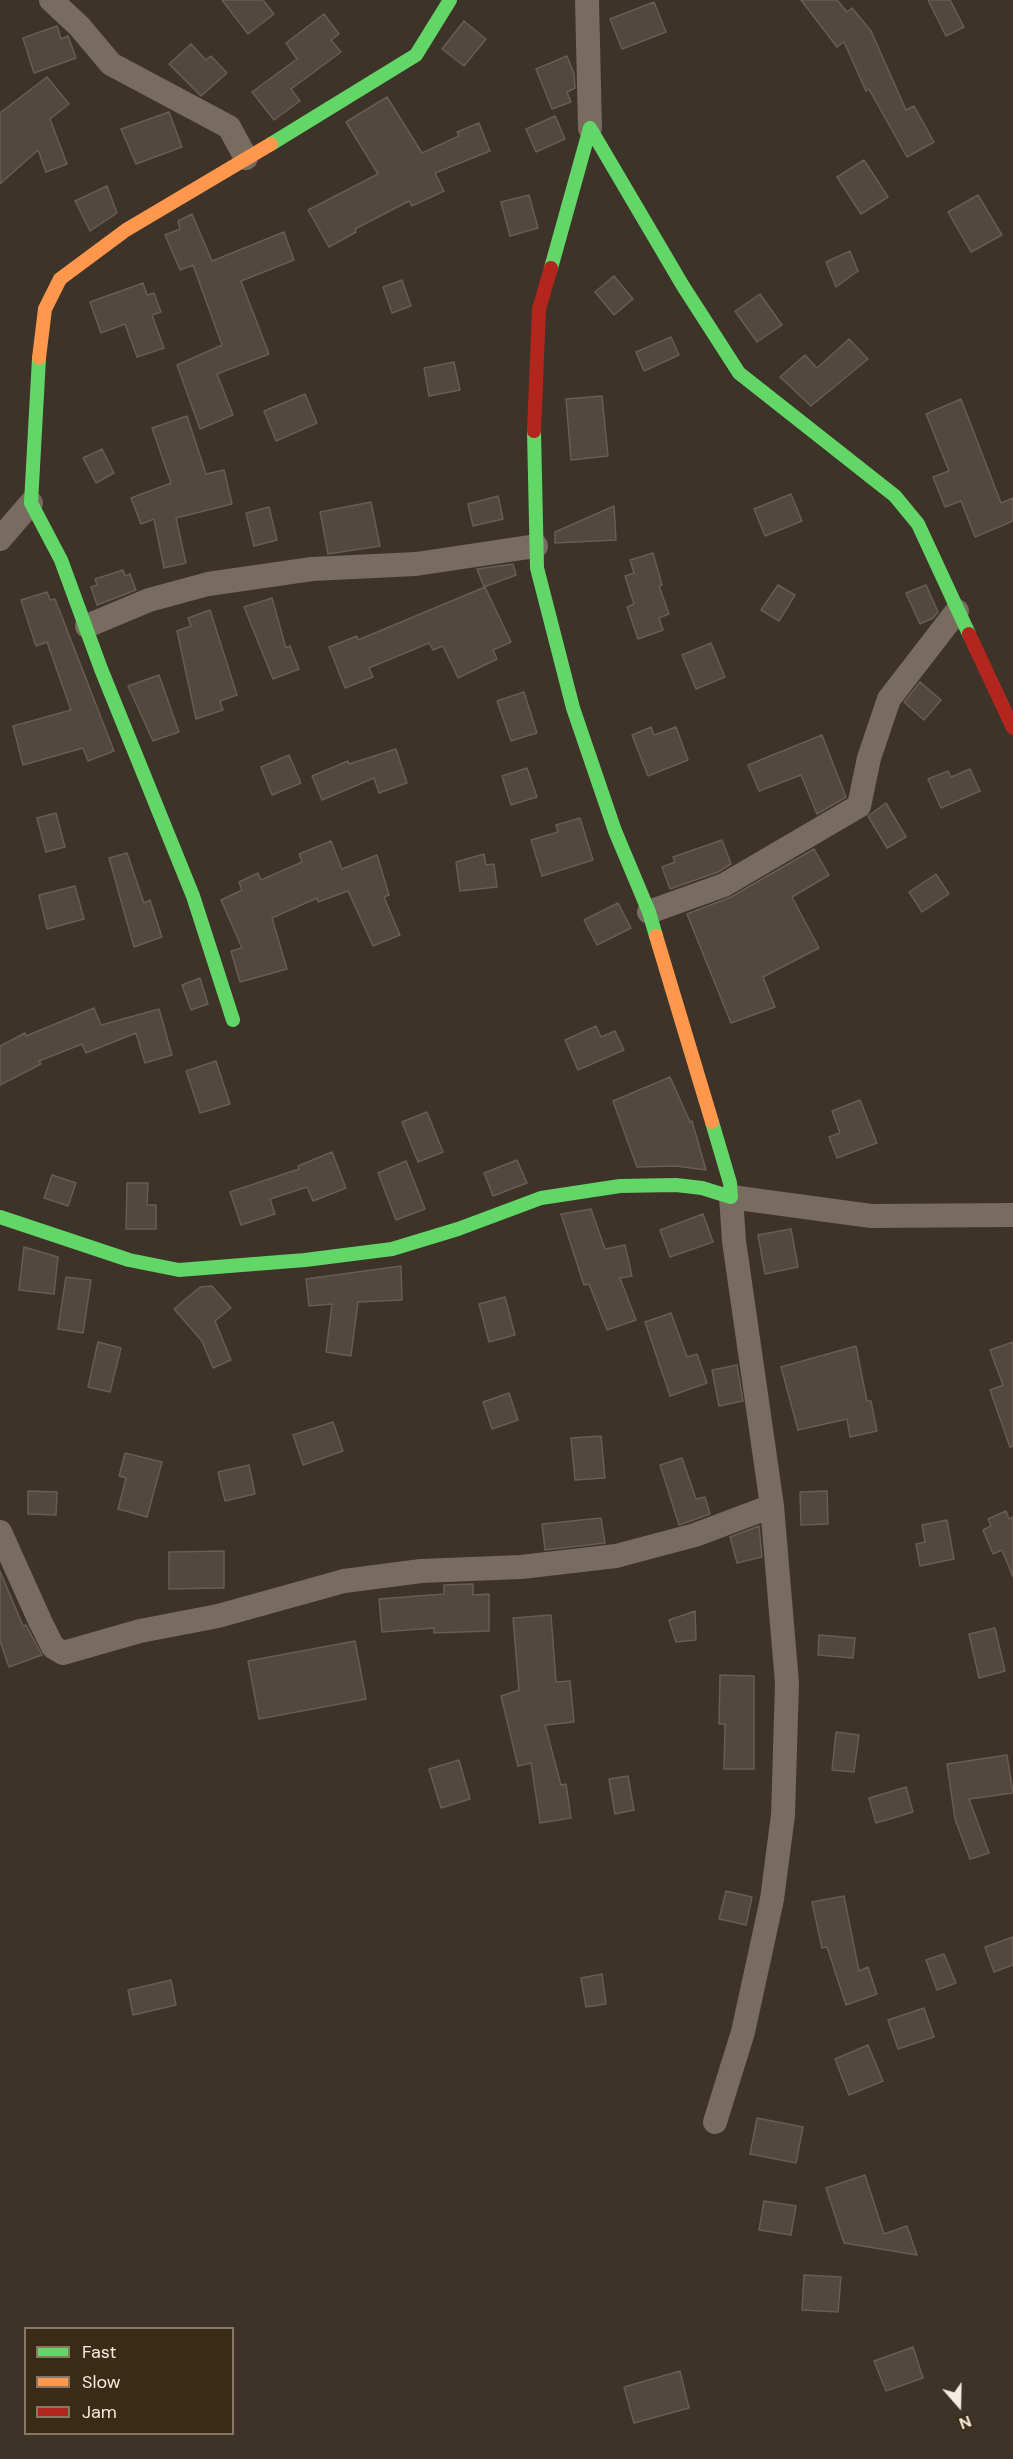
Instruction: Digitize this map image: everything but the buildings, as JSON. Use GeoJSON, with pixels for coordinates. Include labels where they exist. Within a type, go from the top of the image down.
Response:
{"type":"FeatureCollection","features":[{"type":"Feature","properties":{"kind":"street"},"geometry":{"type":"LineString","coordinates":[[51,0],[79,26],[111,64],[229,127],[246,158]]}},
{"type":"Feature","properties":{"kind":"street"},"geometry":{"type":"LineString","coordinates":[[233,1020],[193,896],[101,669],[61,560],[31,503],[36,401],[45,309],[60,279],[126,230],[416,55],[450,0]]}},
{"type":"Feature","properties":{"kind":"street"},"geometry":{"type":"LineString","coordinates":[[587,0],[590,128],[538,309],[534,419],[537,568],[573,708],[615,831],[649,912],[730,1183],[734,1241],[772,1506],[787,1683],[783,1815],[770,1910],[743,2032],[715,2122]]}},
{"type":"Feature","properties":{"kind":"street"},"geometry":{"type":"LineString","coordinates":[[590,128],[683,286],[739,373],[895,496],[918,524],[1013,728]]}},
{"type":"Feature","properties":{"kind":"street"},"geometry":{"type":"LineString","coordinates":[[0,539],[31,503]]}},
{"type":"Feature","properties":{"kind":"street"},"geometry":{"type":"LineString","coordinates":[[87,626],[148,600],[208,584],[312,569],[416,564],[536,546]]}},
{"type":"Feature","properties":{"kind":"street"},"geometry":{"type":"LineString","coordinates":[[649,912],[724,885],[859,806],[869,758],[890,699],[957,611]]}},
{"type":"Feature","properties":{"kind":"street"},"geometry":{"type":"LineString","coordinates":[[0,1217],[27,1228],[129,1260],[178,1270],[306,1260],[392,1249],[458,1229],[541,1198],[620,1186],[676,1185],[702,1188],[730,1197],[871,1216],[1013,1215]]}},
{"type":"Feature","properties":{"kind":"street"},"geometry":{"type":"LineString","coordinates":[[0,1532],[39,1621],[53,1647],[63,1653],[140,1630],[218,1616],[344,1581],[421,1571],[521,1567],[616,1556],[695,1535],[772,1506]]}},
{"type":"Feature","properties":{"kind":"traffic: fast"},"geometry":{"type":"LineString","coordinates":[[271,144],[416,55],[450,0]]}},
{"type":"Feature","properties":{"kind":"traffic: fast"},"geometry":{"type":"LineString","coordinates":[[551,268],[590,128],[683,286],[739,373],[895,496],[918,524],[969,634]]}},
{"type":"Feature","properties":{"kind":"traffic: fast"},"geometry":{"type":"LineString","coordinates":[[39,358],[31,503],[61,560],[101,669],[193,896],[233,1020]]}},
{"type":"Feature","properties":{"kind":"traffic: fast"},"geometry":{"type":"LineString","coordinates":[[534,431],[537,568],[573,708],[615,831],[649,912],[656,936]]}},
{"type":"Feature","properties":{"kind":"traffic: fast"},"geometry":{"type":"LineString","coordinates":[[0,1217],[129,1260],[179,1270],[305,1260],[392,1249],[458,1229],[541,1198],[620,1186],[676,1185],[702,1188],[731,1197],[730,1183],[712,1122]]}},
{"type":"Feature","properties":{"kind":"traffic: slow"},"geometry":{"type":"LineString","coordinates":[[39,358],[45,309],[60,279],[126,230],[271,144]]}},
{"type":"Feature","properties":{"kind":"traffic: slow"},"geometry":{"type":"LineString","coordinates":[[656,936],[712,1122]]}},
{"type":"Feature","properties":{"kind":"traffic: jam"},"geometry":{"type":"LineString","coordinates":[[534,431],[539,309],[551,268]]}},
{"type":"Feature","properties":{"kind":"traffic: jam"},"geometry":{"type":"LineString","coordinates":[[969,634],[1013,728]]}}]}
